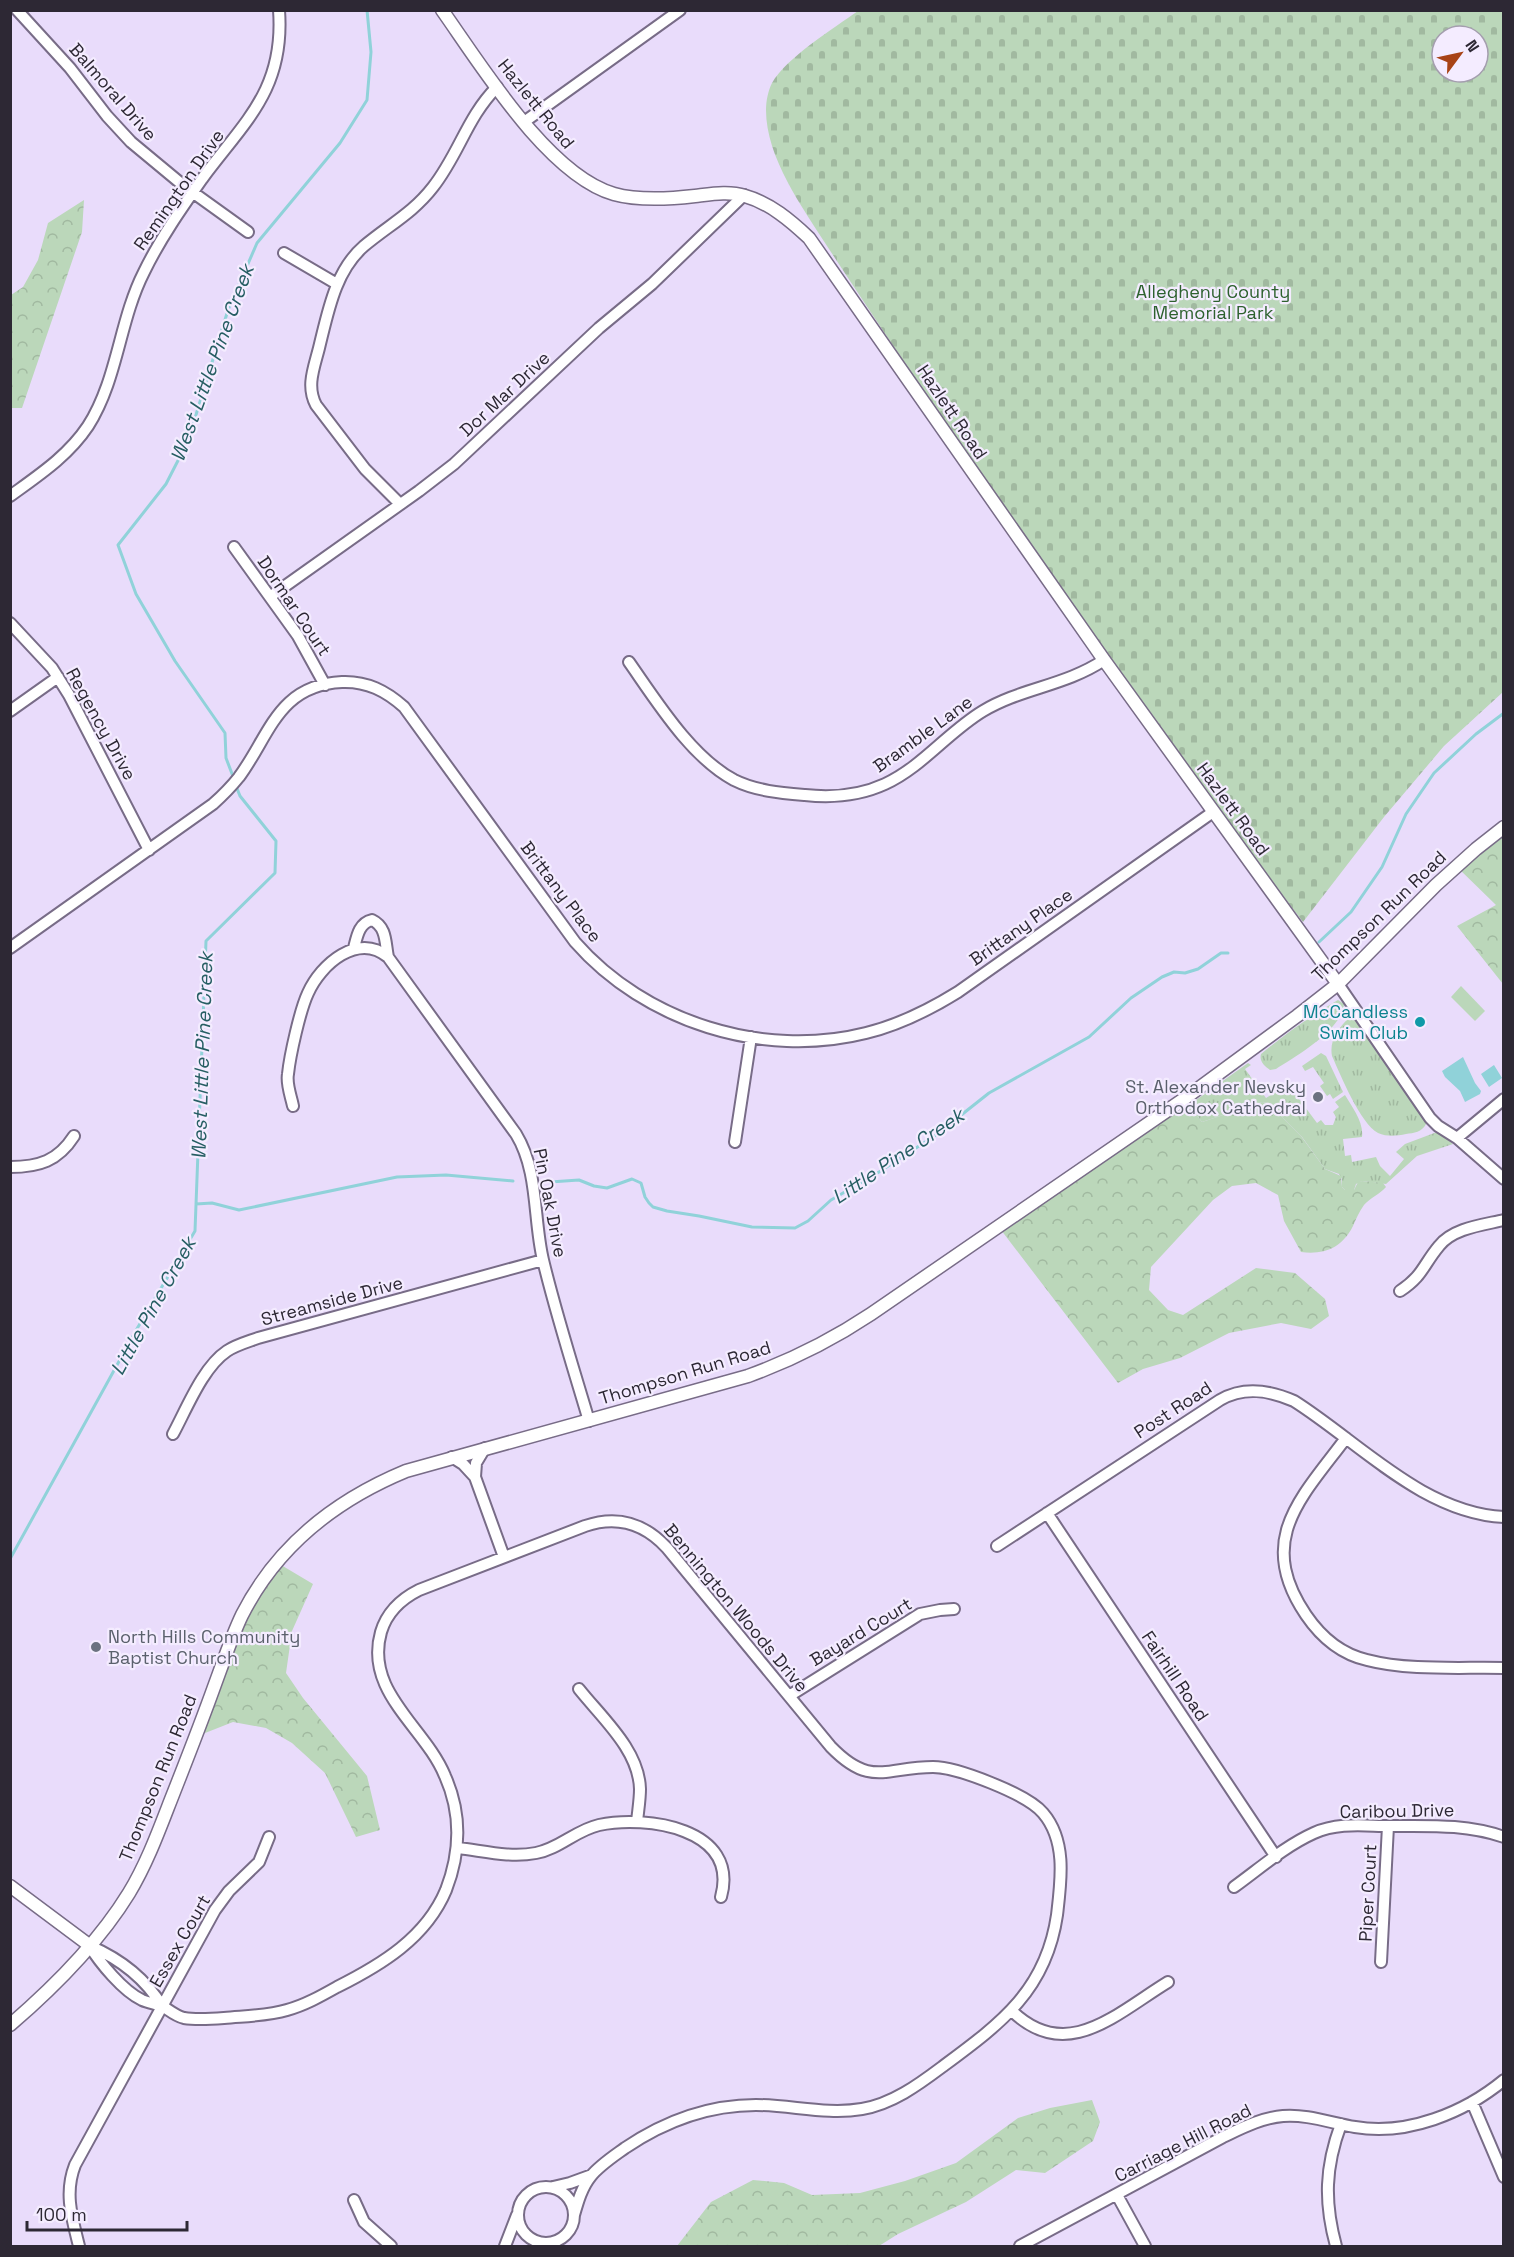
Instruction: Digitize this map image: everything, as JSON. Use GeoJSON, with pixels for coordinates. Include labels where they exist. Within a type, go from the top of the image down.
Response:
{"type":"FeatureCollection","features":[{"type":"Feature","properties":{"kind":"street","name":"Balmoral Drive"},"geometry":{"type":"LineString","coordinates":[[17,10],[70,68],[120,131],[146,156],[248,232]]}},
{"type":"Feature","properties":{"kind":"street","name":"Remington Drive"},"geometry":{"type":"LineString","coordinates":[[10,496],[54,464],[87,427],[108,386],[142,275],[194,192],[260,103],[276,58],[279,10]]}},
{"type":"Feature","properties":{"kind":"street","name":"Hazlett Road"},"geometry":{"type":"LineString","coordinates":[[442,10],[524,122],[560,162],[588,183],[614,194],[643,198],[744,195],[788,219],[809,238],[1104,660],[1338,984]]}},
{"type":"Feature","properties":{"kind":"street"},"geometry":{"type":"LineString","coordinates":[[524,122],[680,10]]}},
{"type":"Feature","properties":{"kind":"street"},"geometry":{"type":"LineString","coordinates":[[400,504],[357,460],[316,405],[311,393],[311,379],[338,284],[344,271],[357,253],[404,217],[434,187],[477,109],[497,87]]}},
{"type":"Feature","properties":{"kind":"street","name":"Dor Mar Drive"},"geometry":{"type":"LineString","coordinates":[[270,596],[433,481],[599,328],[652,284],[744,195]]}},
{"type":"Feature","properties":{"kind":"street"},"geometry":{"type":"LineString","coordinates":[[284,253],[338,284]]}},
{"type":"Feature","properties":{"kind":"street","name":"Dormar Court"},"geometry":{"type":"LineString","coordinates":[[234,547],[298,636],[325,685]]}},
{"type":"Feature","properties":{"kind":"street","name":"Regency Drive"},"geometry":{"type":"LineString","coordinates":[[10,622],[58,677],[81,716],[149,850]]}},
{"type":"Feature","properties":{"kind":"street","name":"Bramble Lane"},"geometry":{"type":"LineString","coordinates":[[630,662],[684,735],[706,760],[723,772],[763,790],[828,797],[854,795],[885,784],[919,762],[959,728],[986,709],[1082,674],[1104,660]]}},
{"type":"Feature","properties":{"kind":"street"},"geometry":{"type":"LineString","coordinates":[[10,711],[58,677]]}},
{"type":"Feature","properties":{"kind":"street","name":"Brittany Place"},"geometry":{"type":"LineString","coordinates":[[10,948],[203,812],[234,782],[272,722],[299,694],[325,685],[350,682],[384,691],[404,708],[575,942],[606,973],[644,999],[676,1015],[723,1032],[751,1037],[790,1040],[843,1038],[884,1028],[916,1016],[958,992],[1213,812]]}},
{"type":"Feature","properties":{"kind":"street","name":"Thompson Run Road"},"geometry":{"type":"LineString","coordinates":[[10,2025],[46,1993],[89,1945],[112,1917],[137,1878],[158,1833],[242,1616],[276,1562],[308,1530],[343,1503],[406,1471],[748,1376],[788,1361],[829,1341],[1184,1099],[1259,1045],[1338,984],[1436,885],[1503,827]]}},
{"type":"Feature","properties":{"kind":"street","name":"Pin Oak Drive"},"geometry":{"type":"LineString","coordinates":[[293,1106],[287,1076],[306,999],[322,972],[354,948],[360,928],[367,921],[372,920],[381,926],[388,957],[524,1148],[531,1170],[543,1260],[589,1421]]}},
{"type":"Feature","properties":{"kind":"street"},"geometry":{"type":"LineString","coordinates":[[354,948],[373,948],[388,957]]}},
{"type":"Feature","properties":{"kind":"street"},"geometry":{"type":"LineString","coordinates":[[1338,984],[1430,1118],[1457,1138],[1503,1179]]}},
{"type":"Feature","properties":{"kind":"street"},"geometry":{"type":"LineString","coordinates":[[735,1142],[751,1037]]}},
{"type":"Feature","properties":{"kind":"street"},"geometry":{"type":"LineString","coordinates":[[1457,1138],[1503,1099]]}},
{"type":"Feature","properties":{"kind":"street"},"geometry":{"type":"LineString","coordinates":[[10,1167],[32,1166],[52,1159],[66,1149],[74,1136]]}},
{"type":"Feature","properties":{"kind":"street"},"geometry":{"type":"LineString","coordinates":[[1400,1291],[1414,1282],[1439,1245],[1446,1239],[1460,1232],[1503,1220]]}},
{"type":"Feature","properties":{"kind":"street","name":"Streamside Drive"},"geometry":{"type":"LineString","coordinates":[[174,1434],[213,1364],[228,1350],[543,1260]]}},
{"type":"Feature","properties":{"kind":"street","name":"Post Road"},"geometry":{"type":"LineString","coordinates":[[997,1546],[1211,1405],[1239,1391],[1269,1392],[1294,1401],[1435,1499],[1465,1511],[1503,1517]]}},
{"type":"Feature","properties":{"kind":"street"},"geometry":{"type":"LineString","coordinates":[[1346,1438],[1294,1510],[1287,1527],[1284,1546],[1286,1576],[1292,1593],[1314,1627],[1339,1649],[1364,1660],[1425,1666],[1503,1668]]}},
{"type":"Feature","properties":{"kind":"street"},"geometry":{"type":"LineString","coordinates":[[475,1477],[476,1463],[485,1448]]}},
{"type":"Feature","properties":{"kind":"street"},"geometry":{"type":"LineString","coordinates":[[452,1457],[463,1464],[475,1477],[504,1557]]}},
{"type":"Feature","properties":{"kind":"street","name":"Fairhill Road"},"geometry":{"type":"LineString","coordinates":[[1047,1513],[1276,1857]]}},
{"type":"Feature","properties":{"kind":"street","name":"Bennington Woods Drive"},"geometry":{"type":"LineString","coordinates":[[89,1945],[102,1967],[141,1999],[186,2018],[262,2015],[297,2007],[347,1982],[397,1952],[421,1930],[444,1894],[458,1848],[457,1817],[448,1783],[433,1753],[386,1689],[380,1668],[379,1643],[388,1617],[404,1598],[427,1586],[602,1520],[620,1520],[641,1526],[659,1539],[831,1747],[858,1768],[877,1773],[921,1767],[952,1770],[1022,1796],[1047,1818],[1057,1839],[1061,1876],[1053,1935],[1042,1966],[1012,2011],[997,2026],[931,2075],[881,2105],[852,2110],[755,2105],[703,2111],[654,2130],[619,2152],[592,2175],[580,2196],[573,2225],[568,2233],[551,2243],[535,2247]]}},
{"type":"Feature","properties":{"kind":"street","name":"Bayard Court"},"geometry":{"type":"LineString","coordinates":[[789,1696],[920,1614],[954,1609]]}},
{"type":"Feature","properties":{"kind":"street"},"geometry":{"type":"LineString","coordinates":[[579,1689],[624,1744],[635,1765],[640,1789],[637,1822]]}},
{"type":"Feature","properties":{"kind":"street"},"geometry":{"type":"LineString","coordinates":[[458,1848],[502,1854],[530,1854],[550,1849],[590,1827],[611,1823],[637,1822],[675,1828],[692,1834],[706,1843],[718,1857],[723,1868],[724,1886],[721,1897]]}},
{"type":"Feature","properties":{"kind":"street","name":"Caribou Drive"},"geometry":{"type":"LineString","coordinates":[[1234,1887],[1312,1834],[1346,1825],[1452,1826],[1476,1829],[1503,1837]]}},
{"type":"Feature","properties":{"kind":"street","name":"Piper Court"},"geometry":{"type":"LineString","coordinates":[[1381,1962],[1388,1826]]}},
{"type":"Feature","properties":{"kind":"street","name":"Essex Court"},"geometry":{"type":"LineString","coordinates":[[162,2006],[219,1904],[259,1862],[269,1837]]}},
{"type":"Feature","properties":{"kind":"street"},"geometry":{"type":"LineString","coordinates":[[10,1886],[89,1945]]}},
{"type":"Feature","properties":{"kind":"street"},"geometry":{"type":"LineString","coordinates":[[1012,2011],[1039,2031],[1054,2035],[1071,2035],[1093,2029],[1168,1982]]}},
{"type":"Feature","properties":{"kind":"street"},"geometry":{"type":"LineString","coordinates":[[79,2247],[69,2199],[72,2172],[162,2006]]}},
{"type":"Feature","properties":{"kind":"street","name":"Carriage Hill Road"},"geometry":{"type":"LineString","coordinates":[[1020,2247],[1223,2138],[1258,2122],[1283,2116],[1296,2116],[1367,2128],[1403,2127],[1444,2115],[1472,2102],[1503,2080]]}},
{"type":"Feature","properties":{"kind":"street"},"geometry":{"type":"LineString","coordinates":[[1472,2102],[1503,2177]]}},
{"type":"Feature","properties":{"kind":"street"},"geometry":{"type":"LineString","coordinates":[[1336,2247],[1328,2209],[1327,2187],[1333,2148],[1341,2124]]}},
{"type":"Feature","properties":{"kind":"street","name":"Bennington Woods Drive"},"geometry":{"type":"LineString","coordinates":[[505,2247],[521,2202],[529,2193],[540,2187],[553,2187],[592,2175]]}},
{"type":"Feature","properties":{"kind":"street"},"geometry":{"type":"LineString","coordinates":[[553,2187],[568,2197],[573,2205],[574,2215]]}},
{"type":"Feature","properties":{"kind":"street"},"geometry":{"type":"LineString","coordinates":[[1117,2195],[1145,2247]]}},
{"type":"Feature","properties":{"kind":"street"},"geometry":{"type":"LineString","coordinates":[[354,2200],[368,2227],[391,2247]]}},
{"type":"Feature","properties":{"kind":"street"},"geometry":{"type":"LineString","coordinates":[[518,2212],[520,2224],[526,2234],[536,2241],[551,2243]]}},
{"type":"Feature","properties":{"kind":"green space","name":"Allegheny County Memorial Park"},"geometry":{"type":"Polygon","coordinates":[[[858,11],[1503,11],[1503,692],[1444,746],[1384,817],[1303,922],[1199,784],[1048,573],[874,317],[788,182],[772,146],[768,128],[766,107],[769,89],[779,73],[811,44],[858,11]]]}},
{"type":"Feature","properties":{"kind":"green space"},"geometry":{"type":"Polygon","coordinates":[[[84,200],[82,232],[22,408],[11,408],[11,295],[23,287],[38,260],[48,223],[84,200]]]}},
{"type":"Feature","properties":{"kind":"green space"},"geometry":{"type":"Polygon","coordinates":[[[1503,827],[1503,984],[1457,926],[1496,905],[1456,866],[1503,827]]]}},
{"type":"Feature","properties":{"kind":"green space"},"geometry":{"type":"Polygon","coordinates":[[[1461,986],[1485,1011],[1475,1021],[1451,997],[1461,986]]]}},
{"type":"Feature","properties":{"kind":"green space"},"geometry":{"type":"Polygon","coordinates":[[[1338,1000],[1344,1004],[1341,1014],[1327,1033],[1276,1069],[1270,1070],[1264,1065],[1261,1054],[1299,1025],[1338,1000]]]}},
{"type":"Feature","properties":{"kind":"green space"},"geometry":{"type":"Polygon","coordinates":[[[1349,1018],[1356,1018],[1426,1121],[1420,1130],[1388,1136],[1378,1133],[1364,1120],[1340,1075],[1331,1050],[1335,1035],[1349,1018]]]}},
{"type":"Feature","properties":{"kind":"green space"},"geometry":{"type":"Polygon","coordinates":[[[1321,1053],[1326,1056],[1343,1092],[1333,1099],[1330,1094],[1327,1096],[1320,1086],[1324,1083],[1313,1067],[1305,1071],[1302,1066],[1321,1053]]]}},
{"type":"Feature","properties":{"kind":"green space"},"geometry":{"type":"Polygon","coordinates":[[[1248,1063],[1251,1065],[1245,1069],[1266,1098],[1288,1084],[1317,1123],[1321,1120],[1325,1125],[1333,1125],[1336,1117],[1333,1112],[1339,1107],[1335,1102],[1345,1095],[1357,1115],[1362,1131],[1362,1137],[1343,1139],[1345,1156],[1351,1155],[1352,1162],[1376,1157],[1380,1166],[1390,1176],[1404,1159],[1396,1152],[1405,1144],[1437,1132],[1453,1144],[1417,1156],[1386,1184],[1362,1181],[1356,1184],[1354,1190],[1345,1190],[1339,1174],[1325,1169],[1302,1137],[1268,1103],[1262,1102],[1202,1122],[1189,1105],[1248,1063]]]}},
{"type":"Feature","properties":{"kind":"green space"},"geometry":{"type":"Polygon","coordinates":[[[1184,1099],[1202,1122],[1262,1102],[1268,1103],[1301,1136],[1325,1169],[1341,1176],[1342,1187],[1345,1190],[1354,1190],[1358,1182],[1362,1181],[1383,1183],[1386,1187],[1364,1205],[1349,1234],[1338,1245],[1325,1251],[1309,1253],[1301,1252],[1284,1221],[1278,1195],[1256,1183],[1232,1186],[1213,1200],[1151,1267],[1149,1290],[1168,1310],[1183,1315],[1256,1268],[1295,1273],[1325,1299],[1329,1316],[1311,1329],[1281,1323],[1229,1333],[1180,1358],[1143,1369],[1118,1383],[998,1226],[1184,1099]]]}},
{"type":"Feature","properties":{"kind":"green space"},"geometry":{"type":"Polygon","coordinates":[[[276,1562],[313,1584],[292,1631],[286,1673],[303,1698],[367,1776],[380,1830],[356,1837],[325,1773],[292,1743],[266,1728],[233,1722],[195,1737],[232,1640],[276,1562]]]}},
{"type":"Feature","properties":{"kind":"green space"},"geometry":{"type":"Polygon","coordinates":[[[1092,2100],[1100,2122],[1093,2141],[1045,2173],[1016,2170],[966,2202],[898,2234],[879,2246],[677,2246],[711,2202],[753,2180],[784,2183],[812,2195],[860,2193],[905,2181],[956,2163],[1018,2118],[1050,2108],[1092,2100]]]}},
{"type":"Feature","properties":{"kind":"shaded area"},"geometry":{"type":"Polygon","coordinates":[[[1463,1057],[1481,1091],[1480,1094],[1465,1102],[1460,1091],[1442,1071],[1463,1057]]]}},
{"type":"Feature","properties":{"kind":"shaded area"},"geometry":{"type":"Polygon","coordinates":[[[1494,1065],[1502,1078],[1489,1087],[1481,1074],[1494,1065]]]}},
{"type":"Feature","properties":{"kind":"waterway","name":"West Little Pine Creek"},"geometry":{"type":"LineString","coordinates":[[234,779],[226,758],[225,733],[175,661],[136,594],[118,545],[166,484],[188,441],[228,310],[257,243],[340,143],[367,100],[371,52],[367,10]]}},
{"type":"Feature","properties":{"kind":"waterway","name":"Little Pine Creek"},"geometry":{"type":"LineString","coordinates":[[1319,942],[1351,912],[1382,867],[1406,814],[1434,773],[1476,734],[1504,713]]}},
{"type":"Feature","properties":{"kind":"waterway","name":"West Little Pine Creek"},"geometry":{"type":"LineString","coordinates":[[10,1559],[138,1327],[195,1231],[206,941],[275,873],[276,841],[240,796],[236,786]]}},
{"type":"Feature","properties":{"kind":"waterway","name":"Little Pine Creek"},"geometry":{"type":"LineString","coordinates":[[550,1182],[579,1180],[607,1188],[632,1179],[641,1183],[645,1197],[653,1207],[752,1227],[795,1228],[808,1221],[831,1200],[936,1135],[989,1093],[1089,1037],[1131,998],[1162,977],[1174,972],[1185,973],[1198,969],[1221,953],[1228,953]]}},
{"type":"Feature","properties":{"kind":"waterway","name":"Little Pine Creek"},"geometry":{"type":"LineString","coordinates":[[196,1204],[212,1203],[239,1210],[397,1177],[446,1175],[513,1181]]}},
{"type":"Feature","properties":{"kind":"place","name":"McCandless Swim Club"},"geometry":{"type":"Point","coordinates":[1420,1022]}},
{"type":"Feature","properties":{"kind":"place","name":"St. Alexander Nevsky Orthodox Cathedral"},"geometry":{"type":"Point","coordinates":[1318,1097]}},
{"type":"Feature","properties":{"kind":"place","name":"North Hills Community Baptist Church"},"geometry":{"type":"Point","coordinates":[96,1647]}}]}
